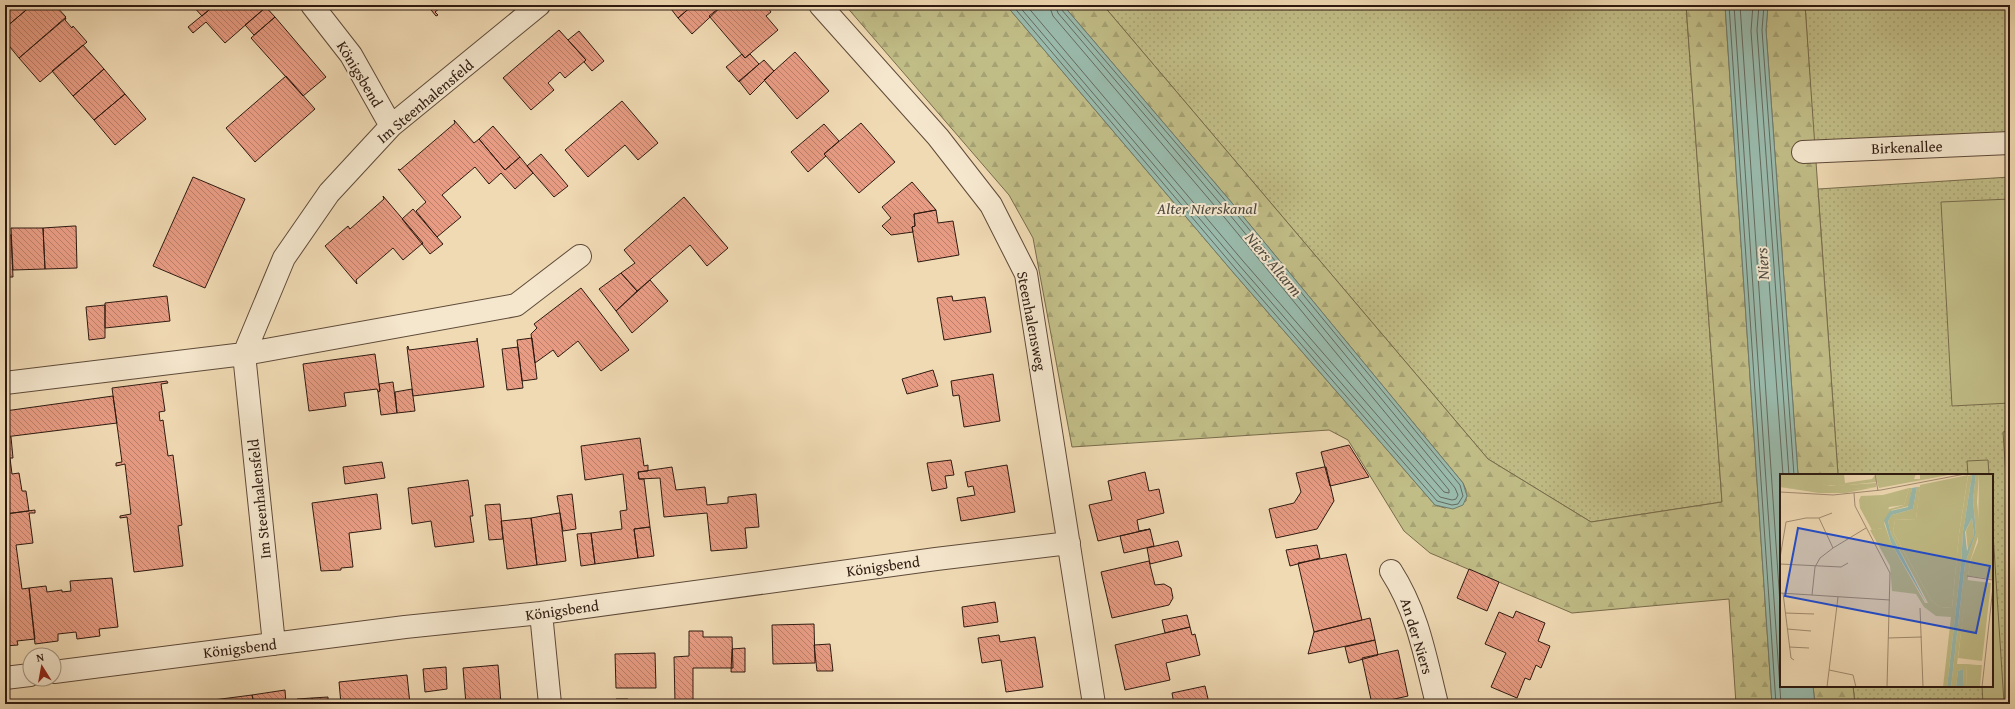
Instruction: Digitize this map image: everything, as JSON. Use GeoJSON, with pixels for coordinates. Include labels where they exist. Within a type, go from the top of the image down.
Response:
{"type":"FeatureCollection","features":[{"type":"Feature","properties":{"kind":"street","name":"Königsbend"},"geometry":{"type":"LineString","coordinates":[[312,5],[351,55],[391,126]]}},
{"type":"Feature","properties":{"kind":"street","name":"Im Steenhalensfeld"},"geometry":{"type":"LineString","coordinates":[[274,644],[244,354],[284,258],[329,193],[391,126],[539,5]]}},
{"type":"Feature","properties":{"kind":"street","name":"Steenhalensweg"},"geometry":{"type":"LineString","coordinates":[[820,5],[938,137],[991,205],[1026,274],[1094,704]]}},
{"type":"Feature","properties":{"kind":"street","name":"Birkenallee"},"geometry":{"type":"LineString","coordinates":[[1803,152],[2010,143]]}},
{"type":"Feature","properties":{"kind":"street"},"geometry":{"type":"LineString","coordinates":[[5,383],[244,354],[516,305],[580,256]]}},
{"type":"Feature","properties":{"kind":"street","name":"Königsbend"},"geometry":{"type":"LineString","coordinates":[[62,671],[405,627],[541,613],[905,563],[1069,543]]}},
{"type":"Feature","properties":{"kind":"street","name":"An der Niers"},"geometry":{"type":"LineString","coordinates":[[1391,571],[1401,586],[1413,612],[1436,704]]}},
{"type":"Feature","properties":{"kind":"street"},"geometry":{"type":"LineString","coordinates":[[541,613],[550,704]]}},
{"type":"Feature","properties":{"kind":"street"},"geometry":{"type":"LineString","coordinates":[[5,678],[22,676]]}},
{"type":"Feature","properties":{"kind":"green space"},"geometry":{"type":"Polygon","coordinates":[[[845,5],[1006,5],[1232,271],[1435,505],[1445,508],[1466,501],[1466,490],[1463,483],[1232,203],[1063,5],[1103,5],[1488,459],[1591,522],[1722,502],[1686,5],[1725,5],[1772,704],[1736,704],[1729,599],[1572,613],[1430,553],[1404,531],[1348,440],[1329,430],[1072,447],[1033,238],[1009,195],[845,5]]]}},
{"type":"Feature","properties":{"kind":"green space"},"geometry":{"type":"Polygon","coordinates":[[[1103,5],[1686,5],[1722,502],[1591,522],[1488,459],[1103,5]]]}},
{"type":"Feature","properties":{"kind":"green space"},"geometry":{"type":"Polygon","coordinates":[[[1768,5],[1805,5],[1838,474],[1798,474],[1766,30],[1768,5]]]}},
{"type":"Feature","properties":{"kind":"green space"},"geometry":{"type":"Polygon","coordinates":[[[1805,5],[2010,5],[2010,132],[1814,145],[1805,5]]]}},
{"type":"Feature","properties":{"kind":"green space"},"geometry":{"type":"Polygon","coordinates":[[[2010,177],[2010,704],[1855,704],[1853,687],[1993,687],[1993,474],[1838,474],[1818,189],[2010,177]]]}},
{"type":"Feature","properties":{"kind":"green space"},"geometry":{"type":"Polygon","coordinates":[[[2010,199],[2010,403],[1952,406],[1941,202],[2010,199]]]}},
{"type":"Feature","properties":{"kind":"green space"},"geometry":{"type":"Polygon","coordinates":[[[2010,431],[2010,535],[2003,432],[2010,431]]]}},
{"type":"Feature","properties":{"kind":"green space"},"geometry":{"type":"Polygon","coordinates":[[[1988,460],[1989,474],[1968,474],[1967,461],[1988,460]]]}},
{"type":"Feature","properties":{"kind":"green space"},"geometry":{"type":"Polygon","coordinates":[[[1993,533],[2004,703],[1983,704],[1982,687],[1993,687],[1993,533]]]}},
{"type":"Feature","properties":{"kind":"green space"},"geometry":{"type":"Polygon","coordinates":[[[1813,687],[1853,687],[1855,704],[1815,704],[1813,687]]]}},
{"type":"Feature","properties":{"kind":"water","name":"Alter Nierskanal"},"geometry":{"type":"Polygon","coordinates":[[[1006,5],[1063,5],[1232,203],[1463,483],[1467,496],[1463,505],[1453,509],[1435,505],[1232,271],[1006,5]]]}},
{"type":"Feature","properties":{"kind":"water","name":"Niers"},"geometry":{"type":"Polygon","coordinates":[[[1725,5],[1768,5],[1766,30],[1798,474],[1780,474],[1780,687],[1813,687],[1815,704],[1772,704],[1725,5]]]}},
{"type":"Feature","properties":{"kind":"building"},"geometry":{"type":"Polygon","coordinates":[[[5,5],[32,5],[5,28],[5,5]]]}},
{"type":"Feature","properties":{"kind":"building"},"geometry":{"type":"Polygon","coordinates":[[[32,5],[55,5],[66,17],[19,58],[5,41],[5,28],[32,5]]]}},
{"type":"Feature","properties":{"kind":"building"},"geometry":{"type":"Polygon","coordinates":[[[192,5],[215,5],[202,16],[192,5]]]}},
{"type":"Feature","properties":{"kind":"building"},"geometry":{"type":"Polygon","coordinates":[[[215,5],[262,5],[265,8],[225,43],[206,22],[193,33],[188,27],[215,5]]]}},
{"type":"Feature","properties":{"kind":"building"},"geometry":{"type":"Polygon","coordinates":[[[264,5],[275,17],[254,35],[245,25],[265,8],[264,5]]]}},
{"type":"Feature","properties":{"kind":"building"},"geometry":{"type":"Polygon","coordinates":[[[427,5],[444,5],[435,12],[438,15],[436,16],[427,5]]]}},
{"type":"Feature","properties":{"kind":"building"},"geometry":{"type":"Polygon","coordinates":[[[668,5],[693,5],[678,18],[668,5]]]}},
{"type":"Feature","properties":{"kind":"building"},"geometry":{"type":"Polygon","coordinates":[[[693,5],[723,5],[692,34],[678,18],[693,5]]]}},
{"type":"Feature","properties":{"kind":"building"},"geometry":{"type":"Polygon","coordinates":[[[723,5],[766,5],[771,12],[766,16],[778,30],[745,58],[709,16],[723,5]]]}},
{"type":"Feature","properties":{"kind":"building"},"geometry":{"type":"Polygon","coordinates":[[[275,17],[326,77],[303,96],[251,38],[275,17]]]}},
{"type":"Feature","properties":{"kind":"building"},"geometry":{"type":"Polygon","coordinates":[[[66,18],[65,20],[72,28],[73,26],[87,42],[40,82],[19,58],[66,18]]]}},
{"type":"Feature","properties":{"kind":"building"},"geometry":{"type":"Polygon","coordinates":[[[559,30],[586,60],[565,78],[560,72],[548,83],[554,90],[531,110],[503,78],[559,30]]]}},
{"type":"Feature","properties":{"kind":"building"},"geometry":{"type":"Polygon","coordinates":[[[579,31],[604,61],[592,71],[584,62],[586,60],[568,40],[579,31]]]}},
{"type":"Feature","properties":{"kind":"building"},"geometry":{"type":"Polygon","coordinates":[[[83,45],[104,69],[73,96],[52,71],[83,45]]]}},
{"type":"Feature","properties":{"kind":"building"},"geometry":{"type":"Polygon","coordinates":[[[795,52],[829,91],[797,119],[764,80],[795,52]]]}},
{"type":"Feature","properties":{"kind":"building"},"geometry":{"type":"Polygon","coordinates":[[[742,54],[745,58],[750,54],[759,64],[739,82],[726,67],[742,54]]]}},
{"type":"Feature","properties":{"kind":"building"},"geometry":{"type":"Polygon","coordinates":[[[764,60],[774,71],[750,95],[739,81],[764,60]]]}},
{"type":"Feature","properties":{"kind":"building"},"geometry":{"type":"Polygon","coordinates":[[[104,69],[125,94],[94,120],[73,96],[104,69]]]}},
{"type":"Feature","properties":{"kind":"building"},"geometry":{"type":"Polygon","coordinates":[[[286,76],[315,109],[255,162],[226,128],[286,76]]]}},
{"type":"Feature","properties":{"kind":"building"},"geometry":{"type":"Polygon","coordinates":[[[125,94],[146,119],[115,145],[94,120],[125,94]]]}},
{"type":"Feature","properties":{"kind":"building"},"geometry":{"type":"Polygon","coordinates":[[[622,101],[658,143],[638,160],[625,145],[588,177],[565,150],[622,101]]]}},
{"type":"Feature","properties":{"kind":"building"},"geometry":{"type":"Polygon","coordinates":[[[454,120],[474,143],[479,139],[505,170],[520,157],[533,173],[515,189],[501,173],[489,184],[475,167],[442,195],[461,217],[437,237],[416,211],[426,202],[398,169],[400,170],[455,123],[454,120]]]}},
{"type":"Feature","properties":{"kind":"building"},"geometry":{"type":"Polygon","coordinates":[[[861,123],[895,162],[859,193],[824,154],[861,123]]]}},
{"type":"Feature","properties":{"kind":"building"},"geometry":{"type":"Polygon","coordinates":[[[824,124],[839,141],[824,154],[826,156],[808,172],[791,152],[824,124]]]}},
{"type":"Feature","properties":{"kind":"building"},"geometry":{"type":"Polygon","coordinates":[[[493,126],[520,157],[505,170],[479,139],[493,126]]]}},
{"type":"Feature","properties":{"kind":"building"},"geometry":{"type":"Polygon","coordinates":[[[541,154],[568,186],[554,197],[527,166],[541,154]]]}},
{"type":"Feature","properties":{"kind":"building"},"geometry":{"type":"Polygon","coordinates":[[[193,177],[245,199],[205,288],[153,266],[193,177]]]}},
{"type":"Feature","properties":{"kind":"building"},"geometry":{"type":"Polygon","coordinates":[[[912,182],[936,210],[914,214],[915,226],[912,227],[913,232],[891,235],[882,226],[891,218],[882,207],[912,182]]]}},
{"type":"Feature","properties":{"kind":"building"},"geometry":{"type":"Polygon","coordinates":[[[383,196],[423,243],[403,260],[393,248],[356,280],[357,284],[325,246],[348,226],[350,229],[384,199],[383,196]]]}},
{"type":"Feature","properties":{"kind":"building"},"geometry":{"type":"Polygon","coordinates":[[[684,197],[728,248],[707,266],[690,245],[637,291],[621,273],[635,263],[624,250],[684,197]]]}},
{"type":"Feature","properties":{"kind":"building"},"geometry":{"type":"Polygon","coordinates":[[[413,209],[443,244],[430,254],[402,219],[413,209]]]}},
{"type":"Feature","properties":{"kind":"building"},"geometry":{"type":"Polygon","coordinates":[[[936,210],[938,223],[953,221],[959,255],[918,262],[912,227],[915,226],[914,214],[936,210]]]}},
{"type":"Feature","properties":{"kind":"building"},"geometry":{"type":"Polygon","coordinates":[[[76,226],[77,268],[45,269],[43,228],[76,226]]]}},
{"type":"Feature","properties":{"kind":"building"},"geometry":{"type":"Polygon","coordinates":[[[11,228],[43,228],[45,269],[13,270],[11,228]]]}},
{"type":"Feature","properties":{"kind":"building"},"geometry":{"type":"Polygon","coordinates":[[[11,235],[13,277],[5,277],[5,236],[11,235]]]}},
{"type":"Feature","properties":{"kind":"building"},"geometry":{"type":"Polygon","coordinates":[[[621,273],[637,291],[616,311],[599,289],[621,273]]]}},
{"type":"Feature","properties":{"kind":"building"},"geometry":{"type":"Polygon","coordinates":[[[650,280],[668,301],[632,333],[616,311],[650,280]]]}},
{"type":"Feature","properties":{"kind":"building"},"geometry":{"type":"Polygon","coordinates":[[[581,288],[629,350],[601,371],[578,341],[558,357],[553,350],[535,363],[531,334],[537,328],[534,324],[581,288]]]}},
{"type":"Feature","properties":{"kind":"building"},"geometry":{"type":"Polygon","coordinates":[[[167,296],[170,321],[105,328],[105,303],[167,296]]]}},
{"type":"Feature","properties":{"kind":"building"},"geometry":{"type":"Polygon","coordinates":[[[952,296],[953,301],[985,297],[991,332],[944,340],[937,298],[952,296]]]}},
{"type":"Feature","properties":{"kind":"building"},"geometry":{"type":"Polygon","coordinates":[[[105,305],[105,338],[89,340],[86,307],[105,305]]]}},
{"type":"Feature","properties":{"kind":"building"},"geometry":{"type":"Polygon","coordinates":[[[477,338],[484,387],[413,396],[408,346],[409,350],[477,341],[477,338]]]}},
{"type":"Feature","properties":{"kind":"building"},"geometry":{"type":"Polygon","coordinates":[[[532,338],[537,379],[522,381],[517,340],[532,338]]]}},
{"type":"Feature","properties":{"kind":"building"},"geometry":{"type":"Polygon","coordinates":[[[518,347],[523,388],[507,390],[502,349],[518,347]]]}},
{"type":"Feature","properties":{"kind":"building"},"geometry":{"type":"Polygon","coordinates":[[[375,354],[380,391],[378,392],[377,389],[344,393],[346,406],[309,411],[303,364],[375,354]]]}},
{"type":"Feature","properties":{"kind":"building"},"geometry":{"type":"Polygon","coordinates":[[[933,370],[938,386],[907,394],[902,379],[933,370]]]}},
{"type":"Feature","properties":{"kind":"building"},"geometry":{"type":"Polygon","coordinates":[[[993,374],[1000,421],[964,427],[959,395],[953,396],[951,381],[993,374]]]}},
{"type":"Feature","properties":{"kind":"building"},"geometry":{"type":"Polygon","coordinates":[[[167,381],[168,383],[161,384],[165,411],[159,412],[160,421],[163,420],[168,456],[173,455],[182,525],[178,526],[183,566],[134,572],[127,517],[120,518],[120,516],[131,514],[125,464],[116,466],[116,463],[122,462],[112,388],[167,381]]]}},
{"type":"Feature","properties":{"kind":"building"},"geometry":{"type":"Polygon","coordinates":[[[393,382],[397,413],[381,415],[378,392],[380,391],[379,384],[393,382]]]}},
{"type":"Feature","properties":{"kind":"building"},"geometry":{"type":"Polygon","coordinates":[[[412,389],[415,411],[397,413],[395,392],[412,389]]]}},
{"type":"Feature","properties":{"kind":"building"},"geometry":{"type":"Polygon","coordinates":[[[113,396],[117,423],[5,437],[5,411],[113,396]]]}},
{"type":"Feature","properties":{"kind":"building"},"geometry":{"type":"Polygon","coordinates":[[[5,437],[11,437],[13,458],[10,458],[12,474],[19,473],[22,491],[26,491],[29,511],[5,514],[5,437]]]}},
{"type":"Feature","properties":{"kind":"building"},"geometry":{"type":"Polygon","coordinates":[[[640,438],[644,466],[648,465],[648,471],[638,472],[639,479],[644,479],[650,527],[634,529],[638,558],[595,564],[591,533],[622,529],[620,511],[627,510],[623,474],[585,480],[581,446],[640,438]]]}},
{"type":"Feature","properties":{"kind":"building"},"geometry":{"type":"Polygon","coordinates":[[[1349,445],[1369,477],[1330,486],[1321,452],[1349,445]]]}},
{"type":"Feature","properties":{"kind":"building"},"geometry":{"type":"Polygon","coordinates":[[[951,460],[954,475],[945,476],[947,488],[932,491],[927,463],[951,460]]]}},
{"type":"Feature","properties":{"kind":"building"},"geometry":{"type":"Polygon","coordinates":[[[382,462],[385,478],[345,484],[343,467],[382,462]]]}},
{"type":"Feature","properties":{"kind":"building"},"geometry":{"type":"Polygon","coordinates":[[[1007,465],[1015,512],[961,521],[957,498],[975,495],[973,486],[968,487],[965,472],[1007,465]]]}},
{"type":"Feature","properties":{"kind":"building"},"geometry":{"type":"Polygon","coordinates":[[[672,467],[676,490],[705,487],[707,505],[728,503],[728,497],[756,494],[759,527],[745,528],[747,548],[711,551],[707,513],[664,517],[660,478],[639,479],[638,472],[672,467]]]}},
{"type":"Feature","properties":{"kind":"building"},"geometry":{"type":"Polygon","coordinates":[[[1326,467],[1334,501],[1317,529],[1276,538],[1269,509],[1294,503],[1301,492],[1296,473],[1326,467]]]}},
{"type":"Feature","properties":{"kind":"building"},"geometry":{"type":"Polygon","coordinates":[[[1145,472],[1149,491],[1159,489],[1164,513],[1137,520],[1139,531],[1150,529],[1098,541],[1089,505],[1112,500],[1108,481],[1145,472]]]}},
{"type":"Feature","properties":{"kind":"building"},"geometry":{"type":"Polygon","coordinates":[[[468,480],[473,516],[470,516],[474,542],[435,547],[431,521],[412,524],[408,488],[468,480]]]}},
{"type":"Feature","properties":{"kind":"building"},"geometry":{"type":"Polygon","coordinates":[[[377,494],[381,529],[349,533],[353,567],[341,568],[341,570],[321,571],[312,503],[377,494]]]}},
{"type":"Feature","properties":{"kind":"building"},"geometry":{"type":"Polygon","coordinates":[[[572,494],[576,529],[563,531],[557,496],[572,494]]]}},
{"type":"Feature","properties":{"kind":"building"},"geometry":{"type":"Polygon","coordinates":[[[500,504],[503,539],[489,540],[485,505],[500,504]]]}},
{"type":"Feature","properties":{"kind":"building"},"geometry":{"type":"Polygon","coordinates":[[[35,510],[35,513],[29,513],[33,543],[16,545],[22,589],[29,588],[35,639],[17,641],[18,645],[5,646],[5,514],[35,510]]]}},
{"type":"Feature","properties":{"kind":"building"},"geometry":{"type":"Polygon","coordinates":[[[560,513],[566,561],[537,565],[531,518],[560,513]]]}},
{"type":"Feature","properties":{"kind":"building"},"geometry":{"type":"Polygon","coordinates":[[[531,518],[537,565],[507,569],[501,521],[531,518]]]}},
{"type":"Feature","properties":{"kind":"building"},"geometry":{"type":"Polygon","coordinates":[[[650,527],[654,556],[638,558],[634,529],[650,527]]]}},
{"type":"Feature","properties":{"kind":"building"},"geometry":{"type":"Polygon","coordinates":[[[1150,529],[1154,546],[1124,553],[1120,536],[1150,529]]]}},
{"type":"Feature","properties":{"kind":"building"},"geometry":{"type":"Polygon","coordinates":[[[591,533],[595,564],[581,566],[577,534],[591,533]]]}},
{"type":"Feature","properties":{"kind":"building"},"geometry":{"type":"Polygon","coordinates":[[[1178,541],[1182,556],[1150,564],[1147,548],[1178,541]]]}},
{"type":"Feature","properties":{"kind":"building"},"geometry":{"type":"Polygon","coordinates":[[[1317,545],[1320,558],[1290,566],[1286,550],[1317,545]]]}},
{"type":"Feature","properties":{"kind":"building"},"geometry":{"type":"Polygon","coordinates":[[[1346,554],[1362,620],[1314,632],[1298,563],[1346,554]]]}},
{"type":"Feature","properties":{"kind":"building"},"geometry":{"type":"Polygon","coordinates":[[[1149,561],[1155,585],[1164,584],[1171,588],[1173,598],[1169,605],[1112,618],[1101,572],[1149,561]]]}},
{"type":"Feature","properties":{"kind":"building"},"geometry":{"type":"Polygon","coordinates":[[[1469,569],[1499,582],[1487,611],[1457,598],[1469,569]]]}},
{"type":"Feature","properties":{"kind":"building"},"geometry":{"type":"Polygon","coordinates":[[[112,578],[118,627],[99,629],[100,636],[77,639],[76,632],[58,634],[58,641],[35,644],[29,588],[46,586],[47,592],[62,590],[62,592],[71,591],[70,581],[112,578]]]}},
{"type":"Feature","properties":{"kind":"building"},"geometry":{"type":"Polygon","coordinates":[[[995,602],[998,622],[964,627],[962,607],[995,602]]]}},
{"type":"Feature","properties":{"kind":"building"},"geometry":{"type":"Polygon","coordinates":[[[1516,611],[1545,623],[1538,641],[1550,646],[1541,668],[1536,665],[1530,680],[1525,678],[1517,698],[1491,687],[1506,653],[1485,644],[1499,612],[1513,618],[1516,611]]]}},
{"type":"Feature","properties":{"kind":"building"},"geometry":{"type":"Polygon","coordinates":[[[1187,615],[1190,627],[1165,633],[1162,620],[1187,615]]]}},
{"type":"Feature","properties":{"kind":"building"},"geometry":{"type":"Polygon","coordinates":[[[1370,618],[1375,640],[1308,654],[1314,632],[1370,618]]]}},
{"type":"Feature","properties":{"kind":"building"},"geometry":{"type":"Polygon","coordinates":[[[814,624],[815,663],[773,664],[772,625],[814,624]]]}},
{"type":"Feature","properties":{"kind":"building"},"geometry":{"type":"Polygon","coordinates":[[[1190,627],[1192,635],[1195,634],[1200,655],[1166,663],[1170,680],[1125,690],[1115,645],[1190,627]]]}},
{"type":"Feature","properties":{"kind":"building"},"geometry":{"type":"Polygon","coordinates":[[[689,631],[703,631],[703,637],[732,637],[733,668],[693,668],[693,702],[675,702],[674,657],[689,656],[689,631]]]}},
{"type":"Feature","properties":{"kind":"building"},"geometry":{"type":"Polygon","coordinates":[[[999,635],[1000,642],[1035,637],[1043,687],[1006,692],[1001,660],[982,663],[978,638],[999,635]]]}},
{"type":"Feature","properties":{"kind":"building"},"geometry":{"type":"Polygon","coordinates":[[[1375,640],[1378,655],[1349,663],[1345,647],[1375,640]]]}},
{"type":"Feature","properties":{"kind":"building"},"geometry":{"type":"Polygon","coordinates":[[[830,644],[833,671],[817,671],[814,645],[830,644]]]}},
{"type":"Feature","properties":{"kind":"building"},"geometry":{"type":"Polygon","coordinates":[[[745,648],[745,672],[731,672],[732,649],[745,648]]]}},
{"type":"Feature","properties":{"kind":"building"},"geometry":{"type":"Polygon","coordinates":[[[1398,650],[1408,696],[1372,704],[1362,658],[1398,650]]]}},
{"type":"Feature","properties":{"kind":"building"},"geometry":{"type":"Polygon","coordinates":[[[655,653],[656,688],[616,688],[615,654],[655,653]]]}},
{"type":"Feature","properties":{"kind":"building"},"geometry":{"type":"Polygon","coordinates":[[[498,665],[501,704],[466,704],[463,668],[498,665]]]}},
{"type":"Feature","properties":{"kind":"building"},"geometry":{"type":"Polygon","coordinates":[[[446,667],[447,689],[425,692],[423,669],[446,667]]]}},
{"type":"Feature","properties":{"kind":"building"},"geometry":{"type":"Polygon","coordinates":[[[407,675],[410,704],[341,704],[339,682],[407,675]]]}},
{"type":"Feature","properties":{"kind":"building"},"geometry":{"type":"Polygon","coordinates":[[[1205,686],[1209,703],[1174,704],[1172,693],[1205,686]]]}},
{"type":"Feature","properties":{"kind":"building"},"geometry":{"type":"Polygon","coordinates":[[[285,690],[286,704],[254,704],[252,695],[285,690]]]}},
{"type":"Feature","properties":{"kind":"building"},"geometry":{"type":"Polygon","coordinates":[[[252,695],[254,704],[221,704],[221,699],[252,695]]]}},
{"type":"Feature","properties":{"kind":"building"},"geometry":{"type":"Polygon","coordinates":[[[328,697],[328,704],[313,704],[312,698],[328,697]]]}},
{"type":"Feature","properties":{"kind":"building"},"geometry":{"type":"Polygon","coordinates":[[[312,698],[313,704],[298,704],[297,699],[312,698]]]}},
{"type":"Feature","properties":{"kind":"building"},"geometry":{"type":"Polygon","coordinates":[[[221,699],[221,704],[189,704],[189,703],[221,699]]]}},
{"type":"Feature","properties":{"kind":"building"},"geometry":{"type":"Polygon","coordinates":[[[616,699],[628,699],[628,704],[616,704],[616,699]]]}},
{"type":"Feature","properties":{"kind":"building"},"geometry":{"type":"Polygon","coordinates":[[[425,701],[425,704],[410,704],[410,703],[425,701]]]}},
{"type":"Feature","properties":{"kind":"water label","name":"Niers Altarm"},"geometry":{"type":"Point","coordinates":[1274,264]}}]}
